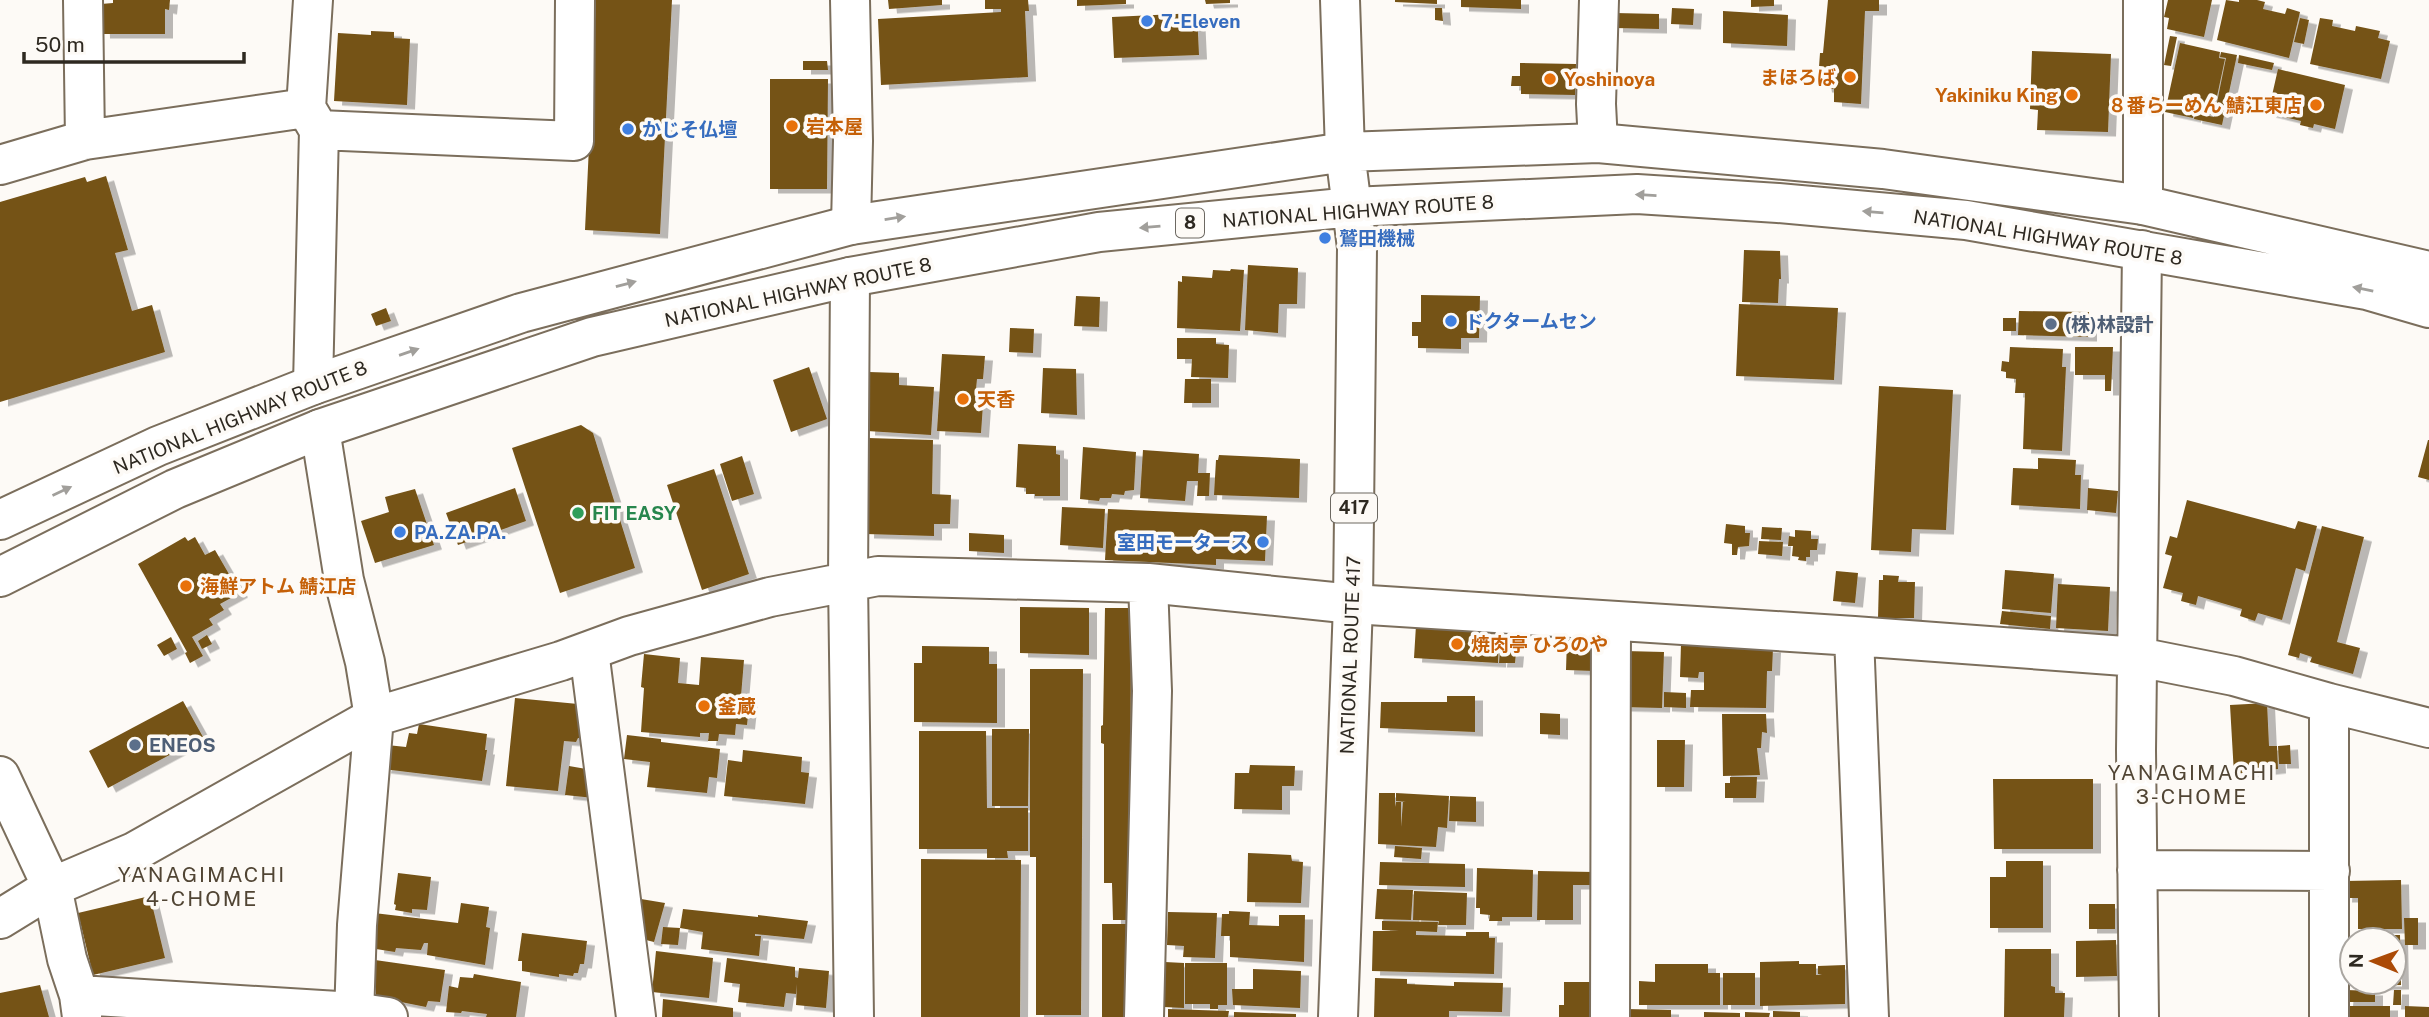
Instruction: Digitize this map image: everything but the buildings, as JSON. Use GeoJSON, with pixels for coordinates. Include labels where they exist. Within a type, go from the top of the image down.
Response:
{"type":"FeatureCollection","features":[{"type":"Feature","properties":{"kind":"main road"},"geometry":{"type":"LineString","coordinates":[[83,0],[85,140]]}},
{"type":"Feature","properties":{"kind":"main road"},"geometry":{"type":"LineString","coordinates":[[313,0],[313,385]]}},
{"type":"Feature","properties":{"kind":"main road"},"geometry":{"type":"LineString","coordinates":[[0,164],[85,140],[312,119],[574,141],[575,0]]}},
{"type":"Feature","properties":{"kind":"main road"},"geometry":{"type":"LineString","coordinates":[[850,0],[853,141],[850,225]]}},
{"type":"Feature","properties":{"kind":"main road","name":"NATIONAL ROUTE 417"},"geometry":{"type":"LineString","coordinates":[[1338,1017],[1353,604],[1357,248],[1345,152],[1340,0]]}},
{"type":"Feature","properties":{"kind":"main road"},"geometry":{"type":"LineString","coordinates":[[1598,143],[1596,104],[1599,0]]}},
{"type":"Feature","properties":{"kind":"main road"},"geometry":{"type":"LineString","coordinates":[[2143,0],[2143,205]]}},
{"type":"Feature","properties":{"kind":"main road","name":"NATIONAL HIGHWAY ROUTE 8"},"geometry":{"type":"LineString","coordinates":[[0,520],[158,446],[313,385],[521,313],[850,225],[1345,152],[1598,143],[1883,169],[2143,205],[2429,271]]}},
{"type":"Feature","properties":{"kind":"main road","name":"NATIONAL HIGHWAY ROUTE 8"},"geometry":{"type":"LineString","coordinates":[[0,577],[175,489],[320,429],[592,337],[850,277],[1099,232],[1352,207],[1637,194],[1778,203],[1966,220],[2367,290],[2429,308]]}},
{"type":"Feature","properties":{"kind":"main road"},"geometry":{"type":"LineString","coordinates":[[2139,1017],[2137,870],[2142,250]]}},
{"type":"Feature","properties":{"kind":"main road"},"geometry":{"type":"LineString","coordinates":[[850,277],[848,581],[854,1017]]}},
{"type":"Feature","properties":{"kind":"main road"},"geometry":{"type":"LineString","coordinates":[[0,776],[52,887],[67,959],[81,1006],[365,1015],[356,925],[374,717],[365,662],[344,580],[320,429]]}},
{"type":"Feature","properties":{"kind":"main road"},"geometry":{"type":"LineString","coordinates":[[0,919],[52,887],[134,852],[374,717],[589,651],[629,636],[770,597],[878,576],[1148,583],[1353,604],[2138,657],[2234,676],[2429,728]]}},
{"type":"Feature","properties":{"kind":"main road"},"geometry":{"type":"LineString","coordinates":[[1144,1017],[1152,691],[1148,583]]}},
{"type":"Feature","properties":{"kind":"main road"},"geometry":{"type":"LineString","coordinates":[[1610,1017],[1611,621]]}},
{"type":"Feature","properties":{"kind":"main road"},"geometry":{"type":"LineString","coordinates":[[1854,636],[1870,1017]]}},
{"type":"Feature","properties":{"kind":"main road"},"geometry":{"type":"LineString","coordinates":[[589,651],[636,1017]]}},
{"type":"Feature","properties":{"kind":"main road"},"geometry":{"type":"LineString","coordinates":[[2329,703],[2329,1017]]}},
{"type":"Feature","properties":{"kind":"main road"},"geometry":{"type":"LineString","coordinates":[[2137,870],[2330,871]]}},
{"type":"Feature","properties":{"kind":"place","name":"7-Eleven"},"geometry":{"type":"Point","coordinates":[1147,21]}},
{"type":"Feature","properties":{"kind":"place","name":"まほろば"},"geometry":{"type":"Point","coordinates":[1850,77]}},
{"type":"Feature","properties":{"kind":"place","name":"Yoshinoya"},"geometry":{"type":"Point","coordinates":[1550,79]}},
{"type":"Feature","properties":{"kind":"place","name":"Yakiniku King"},"geometry":{"type":"Point","coordinates":[2072,95]}},
{"type":"Feature","properties":{"kind":"place","name":"８番らーめん 鯖江東店"},"geometry":{"type":"Point","coordinates":[2316,105]}},
{"type":"Feature","properties":{"kind":"place","name":"岩本屋"},"geometry":{"type":"Point","coordinates":[792,126]}},
{"type":"Feature","properties":{"kind":"place","name":"かじそ仏壇"},"geometry":{"type":"Point","coordinates":[628,129]}},
{"type":"Feature","properties":{"kind":"place","name":"鷲田機械"},"geometry":{"type":"Point","coordinates":[1325,238]}},
{"type":"Feature","properties":{"kind":"place","name":"ドクタームセン"},"geometry":{"type":"Point","coordinates":[1451,321]}},
{"type":"Feature","properties":{"kind":"place","name":"(株)林設計"},"geometry":{"type":"Point","coordinates":[2051,324]}},
{"type":"Feature","properties":{"kind":"place","name":"天香"},"geometry":{"type":"Point","coordinates":[963,399]}},
{"type":"Feature","properties":{"kind":"place","name":"FIT EASY"},"geometry":{"type":"Point","coordinates":[578,513]}},
{"type":"Feature","properties":{"kind":"place","name":"PA.ZA.PA."},"geometry":{"type":"Point","coordinates":[400,532]}},
{"type":"Feature","properties":{"kind":"place","name":"室田モータース"},"geometry":{"type":"Point","coordinates":[1263,542]}},
{"type":"Feature","properties":{"kind":"place","name":"海鮮アトム 鯖江店"},"geometry":{"type":"Point","coordinates":[186,586]}},
{"type":"Feature","properties":{"kind":"place","name":"焼肉亭 ひろのや"},"geometry":{"type":"Point","coordinates":[1457,644]}},
{"type":"Feature","properties":{"kind":"place","name":"釜蔵"},"geometry":{"type":"Point","coordinates":[704,706]}},
{"type":"Feature","properties":{"kind":"place","name":"ENEOS"},"geometry":{"type":"Point","coordinates":[135,745]}},
{"type":"Feature","properties":{"kind":"district","name":"YANAGIMACHI 3-CHOME"},"geometry":{"type":"Point","coordinates":[2192,785]}},
{"type":"Feature","properties":{"kind":"district","name":"YANAGIMACHI 4-CHOME"},"geometry":{"type":"Point","coordinates":[202,887]}}]}
